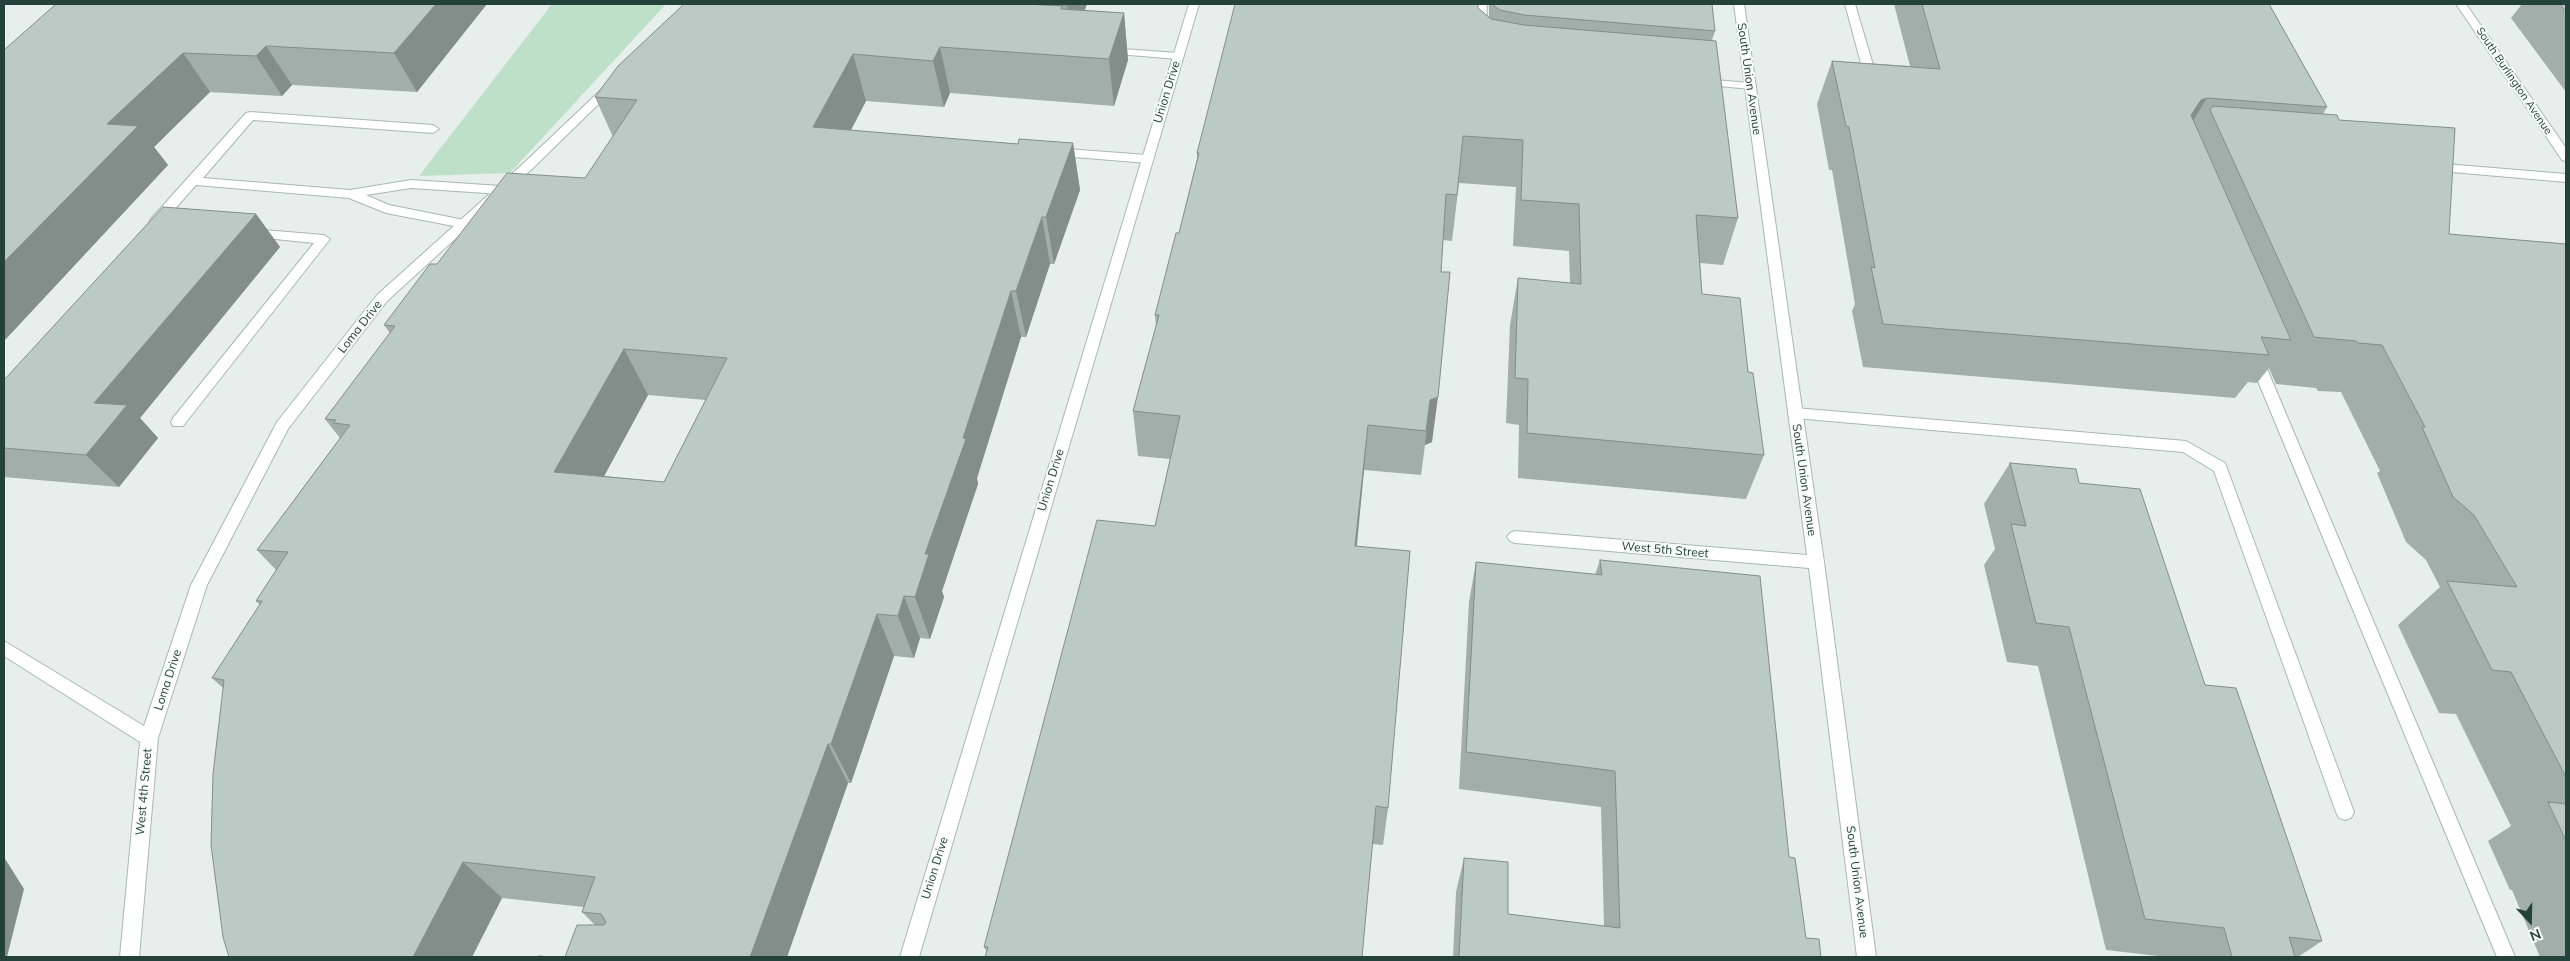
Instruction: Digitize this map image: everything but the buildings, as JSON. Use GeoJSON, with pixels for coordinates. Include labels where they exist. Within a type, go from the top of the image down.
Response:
{"type":"FeatureCollection","features":[{"type":"Feature","properties":{"kind":"street","name":"Union Drive"},"geometry":{"type":"LineString","coordinates":[[909,957],[1194,4]]}},
{"type":"Feature","properties":{"kind":"street"},"geometry":{"type":"LineString","coordinates":[[1479,44],[1482,4]]}},
{"type":"Feature","properties":{"kind":"street","name":"South Union Avenue"},"geometry":{"type":"LineString","coordinates":[[1739,4],[1816,562],[1867,957]]}},
{"type":"Feature","properties":{"kind":"street"},"geometry":{"type":"LineString","coordinates":[[1850,4],[1873,85]]}},
{"type":"Feature","properties":{"kind":"street","name":"South Burlington Avenue"},"geometry":{"type":"LineString","coordinates":[[2461,4],[2566,157]]}},
{"type":"Feature","properties":{"kind":"street"},"geometry":{"type":"LineString","coordinates":[[1092,50],[1178,56]]}},
{"type":"Feature","properties":{"kind":"street","name":"Loma Drive"},"geometry":{"type":"LineString","coordinates":[[149,738],[199,584],[282,426],[382,298],[501,190],[622,75]]}},
{"type":"Feature","properties":{"kind":"street"},"geometry":{"type":"LineString","coordinates":[[1694,81],[1750,86]]}},
{"type":"Feature","properties":{"kind":"street"},"geometry":{"type":"LineString","coordinates":[[172,227],[149,229],[250,116],[433,129]]}},
{"type":"Feature","properties":{"kind":"street"},"geometry":{"type":"LineString","coordinates":[[1042,151],[1147,159]]}},
{"type":"Feature","properties":{"kind":"street"},"geometry":{"type":"LineString","coordinates":[[2423,167],[2566,178]]}},
{"type":"Feature","properties":{"kind":"street"},"geometry":{"type":"LineString","coordinates":[[192,181],[350,194],[411,184],[501,190]]}},
{"type":"Feature","properties":{"kind":"street"},"geometry":{"type":"LineString","coordinates":[[350,194],[386,209],[464,224]]}},
{"type":"Feature","properties":{"kind":"street"},"geometry":{"type":"LineString","coordinates":[[178,422],[324,239],[238,232]]}},
{"type":"Feature","properties":{"kind":"street"},"geometry":{"type":"LineString","coordinates":[[2249,342],[2506,957]]}},
{"type":"Feature","properties":{"kind":"street"},"geometry":{"type":"LineString","coordinates":[[1795,413],[2186,447],[2220,467],[2346,812]]}},
{"type":"Feature","properties":{"kind":"street","name":"West 5th Street"},"geometry":{"type":"LineString","coordinates":[[1515,537],[1816,562]]}},
{"type":"Feature","properties":{"kind":"street","name":"West 4th Street"},"geometry":{"type":"LineString","coordinates":[[4,648],[149,738],[129,957]]}},
{"type":"Feature","properties":{"kind":"green space"},"geometry":{"type":"Polygon","coordinates":[[[552,4],[666,4],[510,173],[419,176],[552,4]]]}}]}
